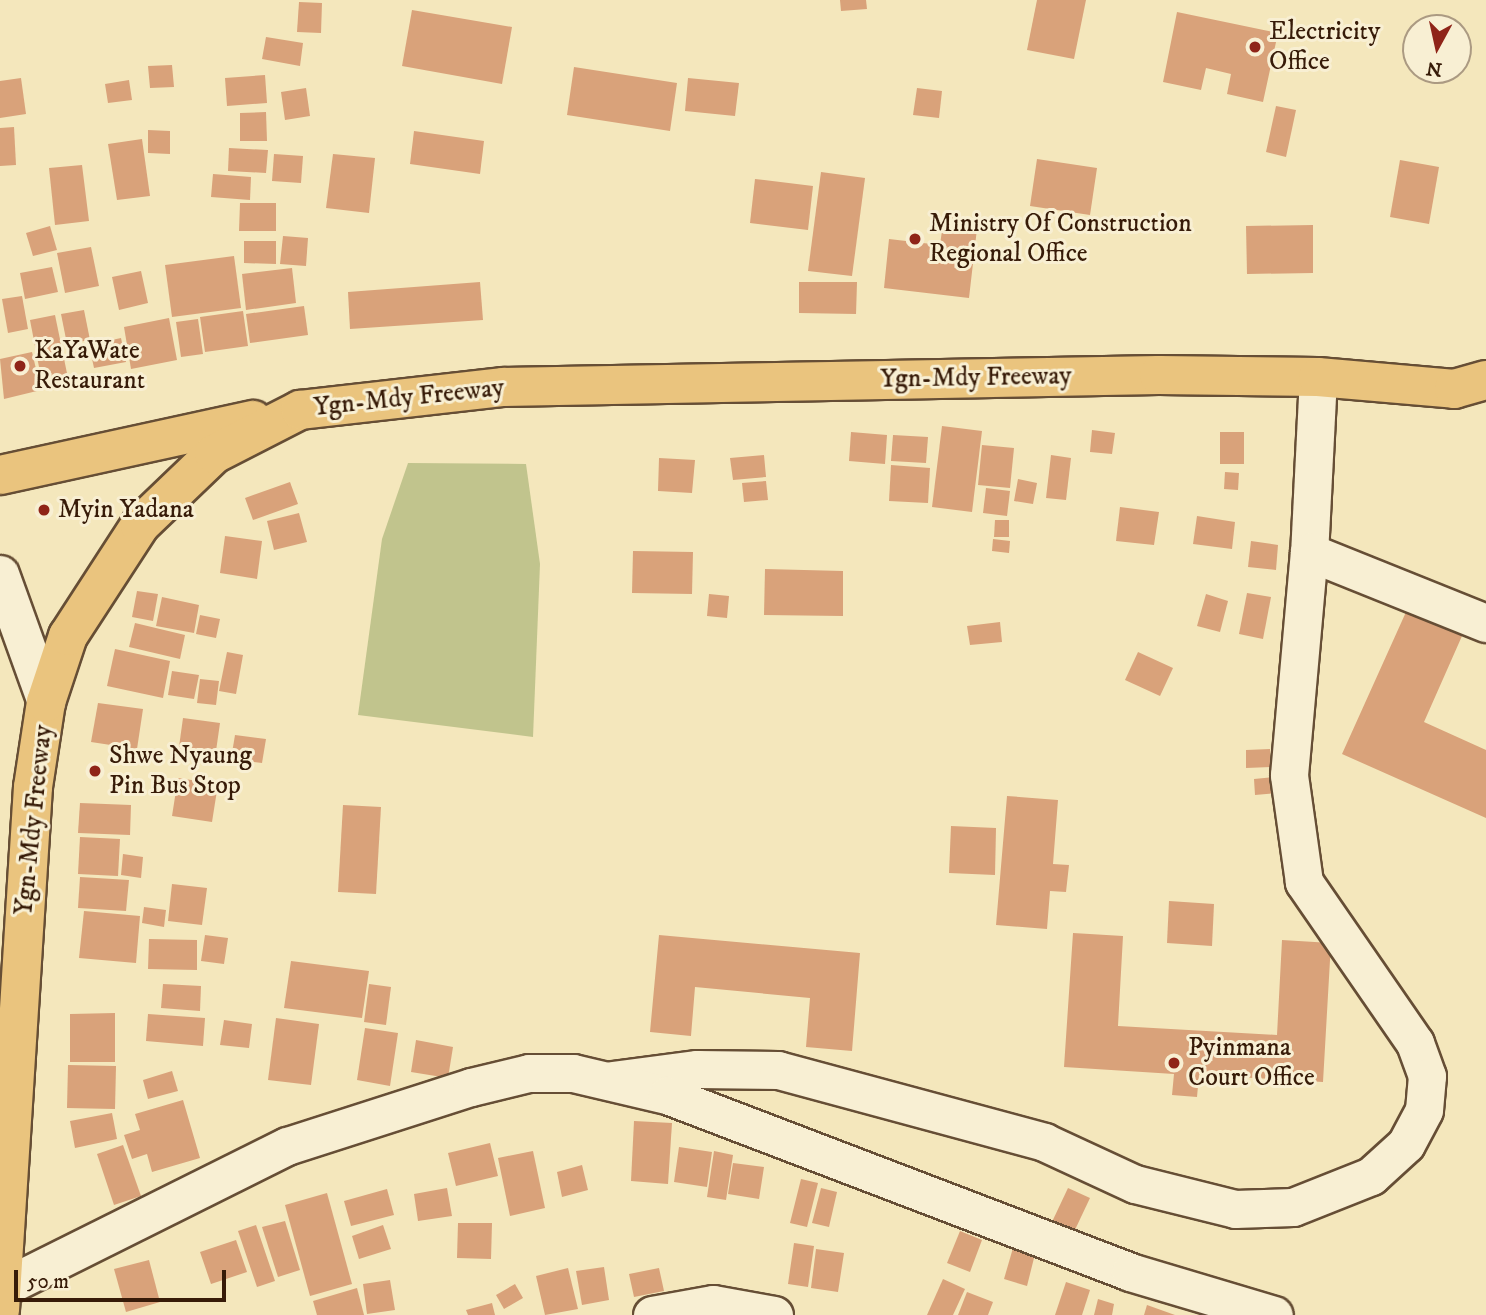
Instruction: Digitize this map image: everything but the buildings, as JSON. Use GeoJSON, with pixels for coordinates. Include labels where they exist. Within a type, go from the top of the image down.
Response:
{"type":"FeatureCollection","features":[{"type":"Feature","properties":{"kind":"main road","name":"Ygn-Mdy Freeway"},"geometry":{"type":"LineString","coordinates":[[2,1282],[33,787],[46,702],[68,636],[140,525],[214,454],[300,410],[503,387],[1318,377],[1475,389]]}},
{"type":"Feature","properties":{"kind":"main road"},"geometry":{"type":"LineString","coordinates":[[0,475],[300,410]]}},
{"type":"Feature","properties":{"kind":"street"},"geometry":{"type":"LineString","coordinates":[[611,1080],[697,1069],[778,1070],[1044,1142],[1135,1184],[1235,1209],[1293,1207],[1371,1176],[1406,1144],[1424,1110],[1427,1076],[1415,1043],[1304,882],[1289,775],[1309,552],[1318,377]]}},
{"type":"Feature","properties":{"kind":"street"},"geometry":{"type":"LineString","coordinates":[[1309,552],[1486,623]]}},
{"type":"Feature","properties":{"kind":"street"},"geometry":{"type":"LineString","coordinates":[[0,574],[46,702]]}},
{"type":"Feature","properties":{"kind":"street"},"geometry":{"type":"LineString","coordinates":[[2,1282],[287,1146],[396,1107],[529,1073],[611,1080],[667,1095],[1130,1272],[1274,1315]]}},
{"type":"Feature","properties":{"kind":"street"},"geometry":{"type":"LineString","coordinates":[[652,1315],[713,1304],[774,1315]]}},
{"type":"Feature","properties":{"kind":"green space"},"geometry":{"type":"Polygon","coordinates":[[[408,463],[526,464],[540,564],[533,737],[358,715],[382,539],[408,463]]]}},
{"type":"Feature","properties":{"kind":"place","name":"Electricity Office"},"geometry":{"type":"Point","coordinates":[1255,47]}},
{"type":"Feature","properties":{"kind":"place","name":"Ministry Of Construction Regional Office"},"geometry":{"type":"Point","coordinates":[915,239]}},
{"type":"Feature","properties":{"kind":"place","name":"KaYaWate Restaurant"},"geometry":{"type":"Point","coordinates":[20,366]}},
{"type":"Feature","properties":{"kind":"place","name":"Myin Yadana"},"geometry":{"type":"Point","coordinates":[44,510]}},
{"type":"Feature","properties":{"kind":"place","name":"Shwe Nyaung Pin Bus Stop"},"geometry":{"type":"Point","coordinates":[95,771]}},
{"type":"Feature","properties":{"kind":"place","name":"Pyinmana Court Office"},"geometry":{"type":"Point","coordinates":[1174,1063]}}]}
